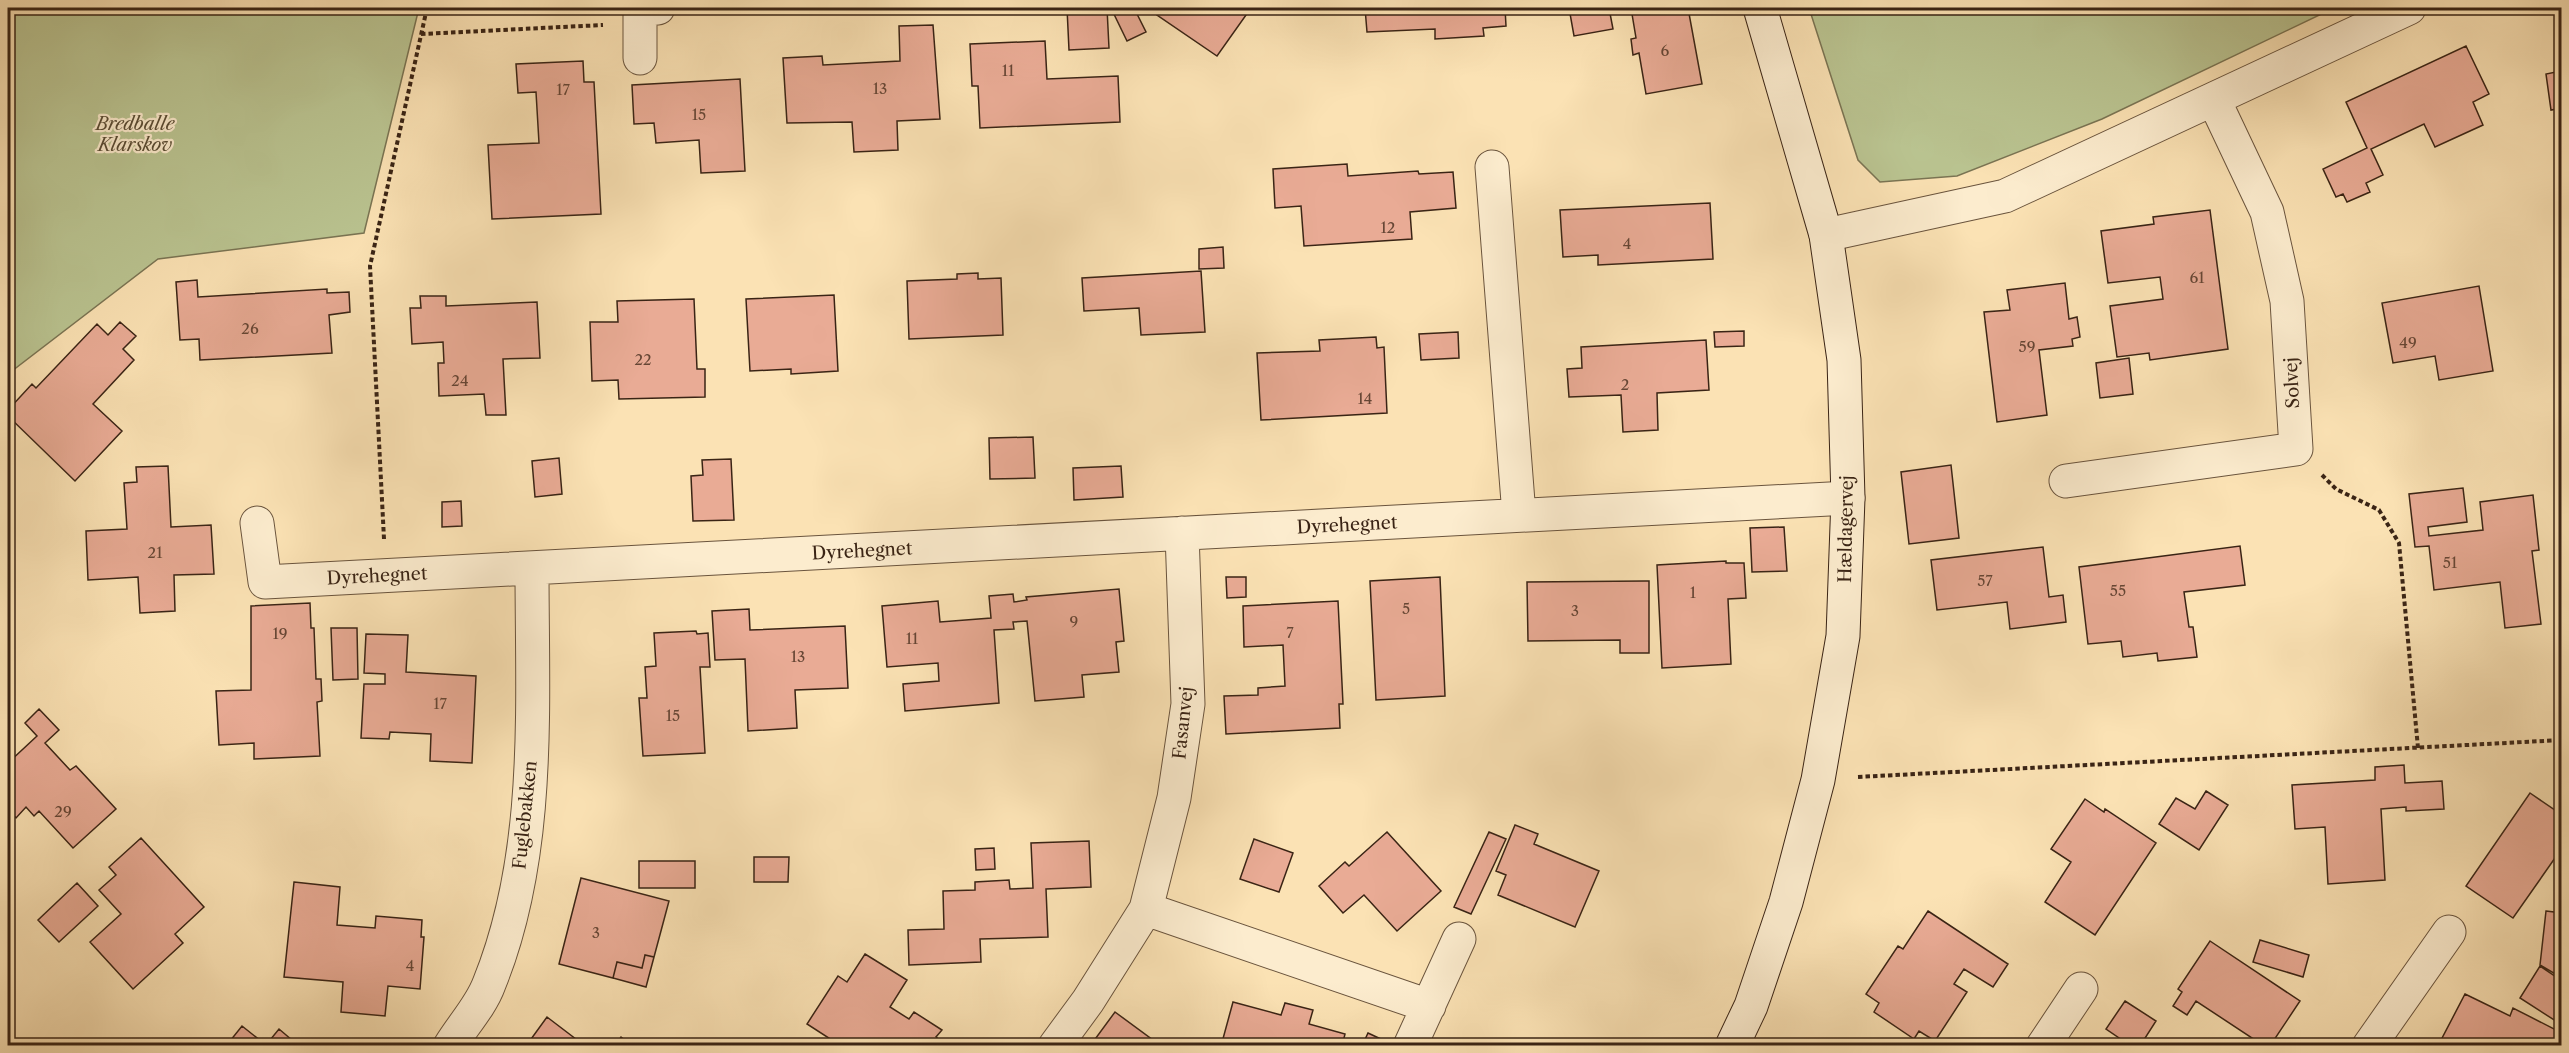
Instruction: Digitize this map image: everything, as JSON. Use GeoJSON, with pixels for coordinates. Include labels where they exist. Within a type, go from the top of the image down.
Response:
{"type":"FeatureCollection","features":[{"type":"Feature","properties":{"kind":"street"},"geometry":{"type":"LineString","coordinates":[[640,58],[649,8]]}},
{"type":"Feature","properties":{"kind":"street","name":"Hældagervej"},"geometry":{"type":"LineString","coordinates":[[1732,1046],[1751,1006],[1786,902],[1818,780],[1843,636],[1848,498],[1844,360],[1826,235],[1760,8]]}},
{"type":"Feature","properties":{"kind":"street"},"geometry":{"type":"LineString","coordinates":[[1826,235],[2005,196],[2409,8]]}},
{"type":"Feature","properties":{"kind":"street","name":"Solvej"},"geometry":{"type":"LineString","coordinates":[[2214,100],[2267,212],[2287,301],[2296,449]]}},
{"type":"Feature","properties":{"kind":"street"},"geometry":{"type":"LineString","coordinates":[[1492,167],[1519,515]]}},
{"type":"Feature","properties":{"kind":"street"},"geometry":{"type":"LineString","coordinates":[[2066,481],[2296,449]]}},
{"type":"Feature","properties":{"kind":"street","name":"Dyrehegnet"},"geometry":{"type":"LineString","coordinates":[[257,523],[265,582],[1848,498]]}},
{"type":"Feature","properties":{"kind":"street","name":"Fasanvej"},"geometry":{"type":"LineString","coordinates":[[1055,1046],[1088,1000],[1146,909],[1174,798],[1188,704],[1182,534]]}},
{"type":"Feature","properties":{"kind":"street","name":"Fuglebakken"},"geometry":{"type":"LineString","coordinates":[[450,1046],[488,987],[510,926],[525,843],[531,741],[531,568]]}},
{"type":"Feature","properties":{"kind":"street"},"geometry":{"type":"LineString","coordinates":[[1146,909],[1428,1006]]}},
{"type":"Feature","properties":{"kind":"street"},"geometry":{"type":"LineString","coordinates":[[2369,1046],[2449,932]]}},
{"type":"Feature","properties":{"kind":"street"},"geometry":{"type":"LineString","coordinates":[[1410,1046],[1459,939]]}},
{"type":"Feature","properties":{"kind":"street"},"geometry":{"type":"LineString","coordinates":[[2043,1046],[2081,989]]}},
{"type":"Feature","properties":{"kind":"path"},"geometry":{"type":"LineString","coordinates":[[386,576],[370,266],[427,8]]}},
{"type":"Feature","properties":{"kind":"path"},"geometry":{"type":"LineString","coordinates":[[421,34],[614,24],[649,8]]}},
{"type":"Feature","properties":{"kind":"path"},"geometry":{"type":"LineString","coordinates":[[2296,449],[2336,489],[2379,510],[2398,543],[2418,748]]}},
{"type":"Feature","properties":{"kind":"path"},"geometry":{"type":"LineString","coordinates":[[1818,780],[2562,740]]}},
{"type":"Feature","properties":{"kind":"green space","name":"Bredballe Klarskov"},"geometry":{"type":"Polygon","coordinates":[[[8,8],[419,8],[364,233],[158,259],[8,374],[8,8]]]}},
{"type":"Feature","properties":{"kind":"green space"},"geometry":{"type":"Polygon","coordinates":[[[1809,8],[2334,8],[2102,119],[1957,176],[1880,182],[1858,160],[1809,8]]]}},
{"type":"Feature","properties":{"kind":"building"},"geometry":{"type":"Polygon","coordinates":[[[1067,8],[1107,8],[1109,48],[1069,50],[1067,8]]]}},
{"type":"Feature","properties":{"kind":"building"},"geometry":{"type":"Polygon","coordinates":[[[1111,8],[1134,8],[1146,32],[1127,41],[1111,8]]]}},
{"type":"Feature","properties":{"kind":"building"},"geometry":{"type":"Polygon","coordinates":[[[1163,8],[1251,8],[1217,56],[1157,15],[1163,8]]]}},
{"type":"Feature","properties":{"kind":"building"},"geometry":{"type":"Polygon","coordinates":[[[1365,8],[1505,8],[1506,26],[1483,28],[1484,36],[1435,39],[1435,29],[1367,32],[1365,8]]]}},
{"type":"Feature","properties":{"kind":"building"},"geometry":{"type":"Polygon","coordinates":[[[1569,8],[1609,8],[1613,29],[1574,36],[1569,8]]]}},
{"type":"Feature","properties":{"kind":"building"},"geometry":{"type":"Polygon","coordinates":[[[1631,8],[1688,8],[1702,84],[1646,94],[1639,53],[1633,55],[1631,39],[1636,38],[1631,8]]]}},
{"type":"Feature","properties":{"kind":"building"},"geometry":{"type":"Polygon","coordinates":[[[933,25],[940,119],[897,121],[898,150],[854,152],[852,122],[787,123],[783,58],[822,56],[823,65],[900,61],[899,26],[933,25]]]}},
{"type":"Feature","properties":{"kind":"building"},"geometry":{"type":"Polygon","coordinates":[[[2555,34],[2562,34],[2562,108],[2551,110],[2546,74],[2561,71],[2555,34]]]}},
{"type":"Feature","properties":{"kind":"building"},"geometry":{"type":"Polygon","coordinates":[[[1045,41],[1047,79],[1118,76],[1120,122],[980,128],[978,86],[972,86],[970,44],[1045,41]]]}},
{"type":"Feature","properties":{"kind":"building"},"geometry":{"type":"Polygon","coordinates":[[[2466,46],[2489,94],[2473,102],[2483,125],[2435,147],[2424,124],[2371,149],[2383,175],[2366,183],[2370,192],[2347,202],[2343,194],[2336,197],[2323,169],[2367,148],[2346,102],[2466,46]]]}},
{"type":"Feature","properties":{"kind":"building"},"geometry":{"type":"Polygon","coordinates":[[[583,61],[584,82],[594,82],[601,214],[492,219],[488,145],[539,143],[536,92],[518,93],[516,64],[583,61]]]}},
{"type":"Feature","properties":{"kind":"building"},"geometry":{"type":"Polygon","coordinates":[[[740,79],[745,171],[701,173],[699,140],[656,143],[654,123],[634,124],[632,85],[740,79]]]}},
{"type":"Feature","properties":{"kind":"building"},"geometry":{"type":"Polygon","coordinates":[[[1347,164],[1348,176],[1418,171],[1419,174],[1453,172],[1456,208],[1410,212],[1412,239],[1304,246],[1301,206],[1275,208],[1273,169],[1347,164]]]}},
{"type":"Feature","properties":{"kind":"building"},"geometry":{"type":"Polygon","coordinates":[[[1710,203],[1713,259],[1598,265],[1598,255],[1563,257],[1560,210],[1710,203]]]}},
{"type":"Feature","properties":{"kind":"building"},"geometry":{"type":"Polygon","coordinates":[[[2210,210],[2228,349],[2150,360],[2149,353],[2117,357],[2110,306],[2163,299],[2160,277],[2108,283],[2101,231],[2154,224],[2153,217],[2210,210]]]}},
{"type":"Feature","properties":{"kind":"building"},"geometry":{"type":"Polygon","coordinates":[[[1223,247],[1224,268],[1199,269],[1199,249],[1223,247]]]}},
{"type":"Feature","properties":{"kind":"building"},"geometry":{"type":"Polygon","coordinates":[[[1201,271],[1205,332],[1141,335],[1139,308],[1084,311],[1082,278],[1201,271]]]}},
{"type":"Feature","properties":{"kind":"building"},"geometry":{"type":"Polygon","coordinates":[[[978,273],[978,279],[1001,278],[1003,335],[909,339],[907,281],[957,279],[957,274],[978,273]]]}},
{"type":"Feature","properties":{"kind":"building"},"geometry":{"type":"Polygon","coordinates":[[[197,280],[198,297],[327,289],[327,293],[349,292],[350,312],[329,315],[332,353],[200,360],[199,339],[180,340],[176,282],[197,280]]]}},
{"type":"Feature","properties":{"kind":"building"},"geometry":{"type":"Polygon","coordinates":[[[2065,283],[2069,319],[2077,317],[2080,337],[2072,339],[2073,346],[2039,350],[2047,415],[1997,422],[1984,312],[2010,310],[2007,290],[2065,283]]]}},
{"type":"Feature","properties":{"kind":"building"},"geometry":{"type":"Polygon","coordinates":[[[2479,286],[2493,371],[2439,380],[2435,356],[2393,363],[2382,303],[2479,286]]]}},
{"type":"Feature","properties":{"kind":"building"},"geometry":{"type":"Polygon","coordinates":[[[834,295],[838,371],[791,374],[791,369],[750,371],[746,299],[834,295]]]}},
{"type":"Feature","properties":{"kind":"building"},"geometry":{"type":"Polygon","coordinates":[[[420,296],[446,296],[446,306],[537,302],[540,358],[503,359],[506,415],[486,415],[484,394],[439,396],[438,363],[444,363],[443,342],[412,344],[410,308],[421,308],[420,296]]]}},
{"type":"Feature","properties":{"kind":"building"},"geometry":{"type":"Polygon","coordinates":[[[694,299],[697,369],[705,369],[705,397],[619,399],[618,380],[592,381],[590,322],[618,322],[617,301],[694,299]]]}},
{"type":"Feature","properties":{"kind":"building"},"geometry":{"type":"Polygon","coordinates":[[[120,322],[136,336],[123,349],[134,360],[93,404],[122,431],[75,481],[8,416],[8,410],[32,384],[36,388],[97,324],[108,335],[120,322]]]}},
{"type":"Feature","properties":{"kind":"building"},"geometry":{"type":"Polygon","coordinates":[[[1744,331],[1744,346],[1715,347],[1714,332],[1744,331]]]}},
{"type":"Feature","properties":{"kind":"building"},"geometry":{"type":"Polygon","coordinates":[[[1458,332],[1459,358],[1421,360],[1419,334],[1458,332]]]}},
{"type":"Feature","properties":{"kind":"building"},"geometry":{"type":"Polygon","coordinates":[[[1376,337],[1377,348],[1384,347],[1387,413],[1261,420],[1257,353],[1320,351],[1319,340],[1376,337]]]}},
{"type":"Feature","properties":{"kind":"building"},"geometry":{"type":"Polygon","coordinates":[[[1706,340],[1709,390],[1657,393],[1658,430],[1623,432],[1621,395],[1569,397],[1567,369],[1582,368],[1581,347],[1706,340]]]}},
{"type":"Feature","properties":{"kind":"building"},"geometry":{"type":"Polygon","coordinates":[[[2129,358],[2133,394],[2100,398],[2096,363],[2129,358]]]}},
{"type":"Feature","properties":{"kind":"building"},"geometry":{"type":"Polygon","coordinates":[[[1033,437],[1035,478],[990,479],[989,438],[1033,437]]]}},
{"type":"Feature","properties":{"kind":"building"},"geometry":{"type":"Polygon","coordinates":[[[559,458],[562,494],[535,497],[532,461],[559,458]]]}},
{"type":"Feature","properties":{"kind":"building"},"geometry":{"type":"Polygon","coordinates":[[[731,459],[734,520],[693,521],[691,476],[703,475],[702,460],[731,459]]]}},
{"type":"Feature","properties":{"kind":"building"},"geometry":{"type":"Polygon","coordinates":[[[1951,465],[1959,538],[1909,544],[1901,472],[1951,465]]]}},
{"type":"Feature","properties":{"kind":"building"},"geometry":{"type":"Polygon","coordinates":[[[168,466],[171,527],[211,525],[214,574],[174,575],[175,611],[140,613],[138,577],[88,580],[86,531],[127,529],[124,483],[137,482],[136,467],[168,466]]]}},
{"type":"Feature","properties":{"kind":"building"},"geometry":{"type":"Polygon","coordinates":[[[1121,466],[1123,497],[1074,500],[1073,468],[1121,466]]]}},
{"type":"Feature","properties":{"kind":"building"},"geometry":{"type":"Polygon","coordinates":[[[2463,488],[2467,522],[2428,527],[2429,536],[2483,530],[2480,502],[2533,495],[2539,550],[2532,551],[2541,624],[2505,628],[2500,582],[2434,590],[2429,546],[2415,547],[2409,494],[2463,488]]]}},
{"type":"Feature","properties":{"kind":"building"},"geometry":{"type":"Polygon","coordinates":[[[461,501],[462,526],[442,527],[442,502],[461,501]]]}},
{"type":"Feature","properties":{"kind":"building"},"geometry":{"type":"Polygon","coordinates":[[[1784,527],[1787,571],[1752,572],[1750,528],[1784,527]]]}},
{"type":"Feature","properties":{"kind":"building"},"geometry":{"type":"Polygon","coordinates":[[[2240,546],[2245,585],[2184,592],[2189,627],[2193,627],[2197,657],[2158,661],[2157,653],[2123,657],[2121,641],[2088,644],[2079,567],[2240,546]]]}},
{"type":"Feature","properties":{"kind":"building"},"geometry":{"type":"Polygon","coordinates":[[[2043,547],[2049,597],[2063,595],[2066,622],[2010,629],[2007,602],[1937,610],[1931,560],[2043,547]]]}},
{"type":"Feature","properties":{"kind":"building"},"geometry":{"type":"Polygon","coordinates":[[[1726,561],[1726,563],[1744,563],[1746,598],[1728,599],[1731,664],[1662,668],[1657,565],[1726,561]]]}},
{"type":"Feature","properties":{"kind":"building"},"geometry":{"type":"Polygon","coordinates":[[[1226,577],[1246,577],[1246,597],[1227,598],[1226,577]]]}},
{"type":"Feature","properties":{"kind":"building"},"geometry":{"type":"Polygon","coordinates":[[[1440,577],[1445,696],[1376,700],[1370,581],[1440,577]]]}},
{"type":"Feature","properties":{"kind":"building"},"geometry":{"type":"Polygon","coordinates":[[[1649,581],[1649,653],[1620,653],[1620,640],[1528,641],[1527,582],[1649,581]]]}},
{"type":"Feature","properties":{"kind":"building"},"geometry":{"type":"Polygon","coordinates":[[[1119,589],[1124,641],[1116,642],[1119,672],[1082,675],[1084,697],[1035,701],[1027,621],[1013,622],[1014,629],[994,630],[999,703],[905,711],[903,684],[939,681],[938,663],[887,667],[882,606],[938,601],[940,622],[991,618],[989,596],[1013,594],[1014,602],[1027,600],[1026,597],[1119,589]]]}},
{"type":"Feature","properties":{"kind":"building"},"geometry":{"type":"Polygon","coordinates":[[[1338,601],[1343,704],[1339,704],[1340,728],[1226,734],[1224,696],[1258,695],[1258,688],[1285,686],[1283,645],[1244,647],[1243,606],[1338,601]]]}},
{"type":"Feature","properties":{"kind":"building"},"geometry":{"type":"Polygon","coordinates":[[[310,603],[311,628],[314,628],[316,679],[321,679],[322,701],[317,702],[320,756],[254,759],[254,743],[219,745],[216,691],[251,690],[251,606],[310,603]]]}},
{"type":"Feature","properties":{"kind":"building"},"geometry":{"type":"Polygon","coordinates":[[[749,609],[750,630],[845,626],[848,688],[795,690],[797,728],[748,731],[745,659],[715,660],[712,611],[749,609]]]}},
{"type":"Feature","properties":{"kind":"building"},"geometry":{"type":"Polygon","coordinates":[[[331,628],[357,628],[358,679],[333,680],[331,628]]]}},
{"type":"Feature","properties":{"kind":"building"},"geometry":{"type":"Polygon","coordinates":[[[696,631],[697,634],[708,633],[710,667],[700,667],[705,753],[643,756],[639,698],[647,698],[645,667],[656,666],[654,633],[696,631]]]}},
{"type":"Feature","properties":{"kind":"building"},"geometry":{"type":"Polygon","coordinates":[[[366,634],[408,635],[406,672],[476,676],[472,763],[430,761],[431,734],[390,732],[389,739],[361,738],[364,684],[385,684],[385,674],[364,673],[366,634]]]}},
{"type":"Feature","properties":{"kind":"building"},"geometry":{"type":"Polygon","coordinates":[[[39,709],[59,730],[45,743],[70,770],[76,766],[116,809],[73,848],[39,811],[34,816],[26,807],[16,818],[8,809],[8,763],[37,736],[25,723],[39,709]]]}},
{"type":"Feature","properties":{"kind":"building"},"geometry":{"type":"Polygon","coordinates":[[[2404,765],[2405,783],[2442,781],[2444,809],[2406,811],[2406,807],[2381,809],[2385,880],[2328,884],[2325,827],[2295,829],[2292,785],[2375,780],[2375,767],[2404,765]]]}},
{"type":"Feature","properties":{"kind":"building"},"geometry":{"type":"Polygon","coordinates":[[[2206,791],[2228,805],[2199,850],[2159,824],[2176,798],[2195,809],[2206,791]]]}},
{"type":"Feature","properties":{"kind":"building"},"geometry":{"type":"Polygon","coordinates":[[[2530,793],[2562,815],[2562,848],[2513,918],[2466,886],[2530,793]]]}},
{"type":"Feature","properties":{"kind":"building"},"geometry":{"type":"Polygon","coordinates":[[[2085,799],[2104,812],[2105,809],[2156,843],[2095,935],[2045,902],[2071,862],[2051,849],[2085,799]]]}},
{"type":"Feature","properties":{"kind":"building"},"geometry":{"type":"Polygon","coordinates":[[[1515,825],[1538,834],[1534,844],[1599,871],[1575,927],[1498,895],[1506,875],[1496,871],[1515,825]]]}},
{"type":"Feature","properties":{"kind":"building"},"geometry":{"type":"Polygon","coordinates":[[[1387,832],[1441,891],[1397,931],[1364,895],[1343,913],[1319,886],[1345,862],[1349,866],[1387,832]]]}},
{"type":"Feature","properties":{"kind":"building"},"geometry":{"type":"Polygon","coordinates":[[[1489,832],[1506,839],[1471,914],[1454,907],[1489,832]]]}},
{"type":"Feature","properties":{"kind":"building"},"geometry":{"type":"Polygon","coordinates":[[[141,838],[204,907],[175,934],[183,943],[133,989],[90,942],[121,914],[99,890],[116,875],[109,867],[141,838]]]}},
{"type":"Feature","properties":{"kind":"building"},"geometry":{"type":"Polygon","coordinates":[[[1254,839],[1293,853],[1279,892],[1240,879],[1254,839]]]}},
{"type":"Feature","properties":{"kind":"building"},"geometry":{"type":"Polygon","coordinates":[[[1089,841],[1091,887],[1046,889],[1048,937],[980,939],[981,962],[909,965],[908,930],[944,929],[943,891],[975,890],[975,882],[1009,880],[1010,889],[1033,888],[1031,843],[1089,841]]]}},
{"type":"Feature","properties":{"kind":"building"},"geometry":{"type":"Polygon","coordinates":[[[994,848],[995,869],[976,870],[975,849],[994,848]]]}},
{"type":"Feature","properties":{"kind":"building"},"geometry":{"type":"Polygon","coordinates":[[[754,857],[789,857],[788,882],[754,882],[754,857]]]}},
{"type":"Feature","properties":{"kind":"building"},"geometry":{"type":"Polygon","coordinates":[[[639,861],[695,861],[695,888],[639,888],[639,861]]]}},
{"type":"Feature","properties":{"kind":"building"},"geometry":{"type":"Polygon","coordinates":[[[581,878],[669,901],[654,957],[645,955],[642,968],[617,962],[613,978],[559,964],[581,878]]]}},
{"type":"Feature","properties":{"kind":"building"},"geometry":{"type":"Polygon","coordinates":[[[294,882],[340,887],[337,925],[375,928],[376,916],[422,920],[421,937],[424,937],[420,989],[388,986],[385,1016],[341,1012],[343,982],[284,977],[294,882]]]}},
{"type":"Feature","properties":{"kind":"building"},"geometry":{"type":"Polygon","coordinates":[[[77,883],[98,906],[59,942],[38,920],[77,883]]]}},
{"type":"Feature","properties":{"kind":"building"},"geometry":{"type":"Polygon","coordinates":[[[1928,911],[2008,964],[1993,987],[1964,969],[1954,984],[1967,992],[1935,1041],[1919,1031],[1914,1039],[1874,1012],[1879,1003],[1866,994],[1898,946],[1903,949],[1928,911]]]}},
{"type":"Feature","properties":{"kind":"building"},"geometry":{"type":"Polygon","coordinates":[[[2546,911],[2562,913],[2562,978],[2540,965],[2546,911]]]}},
{"type":"Feature","properties":{"kind":"building"},"geometry":{"type":"Polygon","coordinates":[[[2260,940],[2309,955],[2303,977],[2253,962],[2260,940]]]}},
{"type":"Feature","properties":{"kind":"building"},"geometry":{"type":"Polygon","coordinates":[[[2210,941],[2300,1001],[2270,1046],[2264,1046],[2196,1001],[2187,1015],[2173,1006],[2182,992],[2178,989],[2210,941]]]}},
{"type":"Feature","properties":{"kind":"building"},"geometry":{"type":"Polygon","coordinates":[[[865,954],[907,980],[890,1007],[909,1019],[914,1012],[942,1030],[936,1037],[948,1046],[841,1046],[807,1024],[838,976],[847,982],[865,954]]]}},
{"type":"Feature","properties":{"kind":"building"},"geometry":{"type":"Polygon","coordinates":[[[645,955],[654,957],[646,987],[613,978],[617,962],[642,968],[645,955]]]}},
{"type":"Feature","properties":{"kind":"building"},"geometry":{"type":"Polygon","coordinates":[[[2540,966],[2562,981],[2562,1025],[2520,998],[2540,966]]]}},
{"type":"Feature","properties":{"kind":"building"},"geometry":{"type":"Polygon","coordinates":[[[2465,994],[2510,1016],[2513,1008],[2562,1033],[2555,1046],[2447,1046],[2440,1042],[2465,994]]]}},
{"type":"Feature","properties":{"kind":"building"},"geometry":{"type":"Polygon","coordinates":[[[2125,1001],[2156,1021],[2140,1046],[2131,1046],[2106,1029],[2125,1001]]]}},
{"type":"Feature","properties":{"kind":"building"},"geometry":{"type":"Polygon","coordinates":[[[1233,1002],[1281,1015],[1285,1003],[1313,1010],[1309,1024],[1345,1034],[1342,1046],[1221,1046],[1233,1002]]]}},
{"type":"Feature","properties":{"kind":"building"},"geometry":{"type":"Polygon","coordinates":[[[1115,1012],[1157,1043],[1155,1046],[1090,1046],[1115,1012]]]}},
{"type":"Feature","properties":{"kind":"building"},"geometry":{"type":"Polygon","coordinates":[[[547,1017],[585,1046],[526,1046],[547,1017]]]}},
{"type":"Feature","properties":{"kind":"building"},"geometry":{"type":"Polygon","coordinates":[[[242,1026],[266,1045],[279,1029],[299,1046],[226,1046],[242,1026]]]}},
{"type":"Feature","properties":{"kind":"building"},"geometry":{"type":"Polygon","coordinates":[[[1368,1033],[1385,1041],[1383,1046],[1362,1046],[1368,1033]]]}},
{"type":"Feature","properties":{"kind":"building"},"geometry":{"type":"Polygon","coordinates":[[[621,1037],[632,1046],[615,1046],[621,1037]]]}}]}
